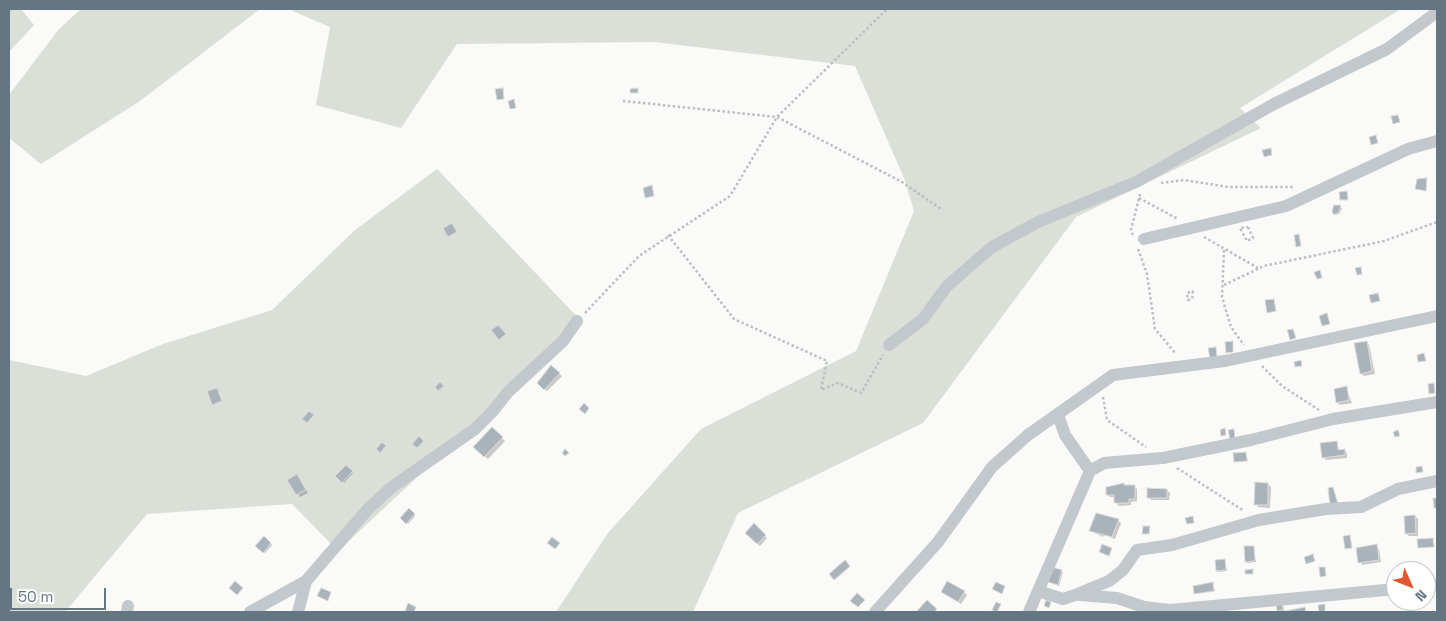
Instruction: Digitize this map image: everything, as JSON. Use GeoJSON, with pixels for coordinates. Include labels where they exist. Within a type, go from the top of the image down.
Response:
{"type":"FeatureCollection","features":[{"type":"Feature","properties":{"kind":"street"},"geometry":{"type":"LineString","coordinates":[[889,345],[923,318],[947,286],[992,247],[1038,222],[1136,182],[1274,104],[1387,49],[1437,12]]}},
{"type":"Feature","properties":{"kind":"street"},"geometry":{"type":"LineString","coordinates":[[1139,242],[1286,206],[1408,149],[1437,141]]}},
{"type":"Feature","properties":{"kind":"street"},"geometry":{"type":"LineString","coordinates":[[875,612],[938,542],[992,468],[1028,435],[1113,375],[1186,367],[1252,356],[1437,316]]}},
{"type":"Feature","properties":{"kind":"street"},"geometry":{"type":"LineString","coordinates":[[250,612],[306,581],[368,509],[392,486],[475,429],[508,392],[563,341],[577,321]]}},
{"type":"Feature","properties":{"kind":"street"},"geometry":{"type":"LineString","coordinates":[[1029,612],[1090,470],[1104,463],[1163,458],[1251,440],[1333,419],[1437,402]]}},
{"type":"Feature","properties":{"kind":"street"},"geometry":{"type":"LineString","coordinates":[[1058,415],[1065,435],[1090,470]]}},
{"type":"Feature","properties":{"kind":"street"},"geometry":{"type":"LineString","coordinates":[[1038,591],[1063,599],[1075,596],[1109,581],[1123,570],[1137,550],[1172,545],[1259,520],[1326,509],[1361,506],[1398,489],[1437,481]]}},
{"type":"Feature","properties":{"kind":"street"},"geometry":{"type":"LineString","coordinates":[[298,612],[306,581]]}},
{"type":"Feature","properties":{"kind":"street"},"geometry":{"type":"LineString","coordinates":[[1075,596],[1117,598],[1144,607],[1169,611],[1386,590]]}},
{"type":"Feature","properties":{"kind":"path"},"geometry":{"type":"LineString","coordinates":[[577,321],[639,256],[668,235],[730,196],[777,118],[887,9]]}},
{"type":"Feature","properties":{"kind":"path"},"geometry":{"type":"LineString","coordinates":[[622,101],[777,118],[902,182],[941,209]]}},
{"type":"Feature","properties":{"kind":"path"},"geometry":{"type":"LineString","coordinates":[[1159,183],[1184,180],[1228,187],[1298,187]]}},
{"type":"Feature","properties":{"kind":"path"},"geometry":{"type":"LineString","coordinates":[[1140,192],[1131,230],[1139,242],[1148,274],[1155,329],[1186,367]]}},
{"type":"Feature","properties":{"kind":"path"},"geometry":{"type":"LineString","coordinates":[[1224,250],[1224,284],[1264,266],[1384,241],[1437,222]]}},
{"type":"Feature","properties":{"kind":"path"},"geometry":{"type":"LineString","coordinates":[[1248,227],[1253,238],[1247,241],[1240,228],[1248,227]]}},
{"type":"Feature","properties":{"kind":"path"},"geometry":{"type":"LineString","coordinates":[[668,235],[734,320],[826,361],[821,390],[838,383],[861,393],[889,345]]}},
{"type":"Feature","properties":{"kind":"shaded area"},"geometry":{"type":"Polygon","coordinates":[[[9,9],[21,9],[34,25],[9,52],[9,9]]]}},
{"type":"Feature","properties":{"kind":"shaded area"},"geometry":{"type":"Polygon","coordinates":[[[81,9],[260,9],[140,101],[41,164],[9,138],[9,95],[59,29],[81,9]]]}},
{"type":"Feature","properties":{"kind":"shaded area"},"geometry":{"type":"Polygon","coordinates":[[[288,9],[1401,9],[1240,108],[1261,128],[1076,217],[923,423],[738,513],[693,612],[556,612],[608,533],[701,429],[856,351],[914,211],[904,178],[855,66],[654,42],[457,44],[401,128],[316,105],[330,27],[288,9]]]}},
{"type":"Feature","properties":{"kind":"shaded area"},"geometry":{"type":"Polygon","coordinates":[[[437,169],[583,323],[338,551],[292,504],[147,514],[65,612],[9,612],[9,360],[86,376],[163,344],[272,310],[355,230],[437,169]]]}},
{"type":"Feature","properties":{"kind":"building"},"geometry":{"type":"Polygon","coordinates":[[[503,88],[504,99],[497,100],[495,89],[503,88]]]}},
{"type":"Feature","properties":{"kind":"building"},"geometry":{"type":"Polygon","coordinates":[[[638,88],[638,93],[630,93],[630,89],[638,88]]]}},
{"type":"Feature","properties":{"kind":"building"},"geometry":{"type":"Polygon","coordinates":[[[514,99],[516,108],[510,109],[508,101],[514,99]]]}},
{"type":"Feature","properties":{"kind":"building"},"geometry":{"type":"Polygon","coordinates":[[[1398,115],[1400,122],[1393,124],[1391,116],[1398,115]]]}},
{"type":"Feature","properties":{"kind":"building"},"geometry":{"type":"Polygon","coordinates":[[[1376,135],[1378,143],[1371,145],[1369,137],[1376,135]]]}},
{"type":"Feature","properties":{"kind":"building"},"geometry":{"type":"Polygon","coordinates":[[[1271,148],[1272,155],[1264,157],[1262,150],[1271,148]]]}},
{"type":"Feature","properties":{"kind":"building"},"geometry":{"type":"Polygon","coordinates":[[[1427,178],[1426,191],[1415,189],[1417,179],[1427,178]]]}},
{"type":"Feature","properties":{"kind":"building"},"geometry":{"type":"Polygon","coordinates":[[[652,185],[654,196],[645,198],[643,188],[652,185]]]}},
{"type":"Feature","properties":{"kind":"building"},"geometry":{"type":"Polygon","coordinates":[[[1347,191],[1348,200],[1340,200],[1339,192],[1347,191]]]}},
{"type":"Feature","properties":{"kind":"building"},"geometry":{"type":"Polygon","coordinates":[[[1334,205],[1341,205],[1339,212],[1334,215],[1332,211],[1334,205]]]}},
{"type":"Feature","properties":{"kind":"building"},"geometry":{"type":"Polygon","coordinates":[[[452,223],[457,232],[448,237],[443,228],[452,223]]]}},
{"type":"Feature","properties":{"kind":"building"},"geometry":{"type":"Polygon","coordinates":[[[1299,234],[1301,246],[1296,247],[1294,235],[1299,234]]]}},
{"type":"Feature","properties":{"kind":"building"},"geometry":{"type":"Polygon","coordinates":[[[1361,267],[1362,274],[1357,275],[1355,268],[1361,267]]]}},
{"type":"Feature","properties":{"kind":"building"},"geometry":{"type":"Polygon","coordinates":[[[1320,270],[1322,278],[1317,279],[1314,272],[1320,270]]]}},
{"type":"Feature","properties":{"kind":"building"},"geometry":{"type":"Polygon","coordinates":[[[1378,293],[1380,301],[1371,303],[1369,295],[1378,293]]]}},
{"type":"Feature","properties":{"kind":"building"},"geometry":{"type":"Polygon","coordinates":[[[1274,299],[1276,311],[1267,313],[1265,300],[1274,299]]]}},
{"type":"Feature","properties":{"kind":"building"},"geometry":{"type":"Polygon","coordinates":[[[1327,313],[1330,324],[1322,326],[1319,316],[1327,313]]]}},
{"type":"Feature","properties":{"kind":"building"},"geometry":{"type":"Polygon","coordinates":[[[498,325],[506,334],[499,340],[491,330],[498,325]]]}},
{"type":"Feature","properties":{"kind":"building"},"geometry":{"type":"Polygon","coordinates":[[[1293,329],[1296,338],[1290,340],[1287,330],[1293,329]]]}},
{"type":"Feature","properties":{"kind":"building"},"geometry":{"type":"Polygon","coordinates":[[[1233,341],[1233,352],[1226,353],[1225,342],[1233,341]]]}},
{"type":"Feature","properties":{"kind":"building"},"geometry":{"type":"Polygon","coordinates":[[[1367,341],[1372,371],[1360,374],[1354,343],[1367,341]]]}},
{"type":"Feature","properties":{"kind":"building"},"geometry":{"type":"Polygon","coordinates":[[[1216,347],[1217,357],[1210,358],[1208,348],[1216,347]]]}},
{"type":"Feature","properties":{"kind":"building"},"geometry":{"type":"Polygon","coordinates":[[[1424,353],[1426,361],[1418,362],[1417,355],[1424,353]]]}},
{"type":"Feature","properties":{"kind":"building"},"geometry":{"type":"Polygon","coordinates":[[[1301,360],[1302,366],[1295,367],[1294,362],[1301,360]]]}},
{"type":"Feature","properties":{"kind":"building"},"geometry":{"type":"Polygon","coordinates":[[[551,365],[560,373],[544,390],[537,383],[551,365]]]}},
{"type":"Feature","properties":{"kind":"building"},"geometry":{"type":"Polygon","coordinates":[[[440,382],[444,386],[438,391],[435,387],[440,382]]]}},
{"type":"Feature","properties":{"kind":"building"},"geometry":{"type":"Polygon","coordinates":[[[1434,383],[1435,393],[1429,394],[1428,384],[1434,383]]]}},
{"type":"Feature","properties":{"kind":"building"},"geometry":{"type":"Polygon","coordinates":[[[1347,386],[1349,400],[1336,403],[1334,389],[1347,386]]]}},
{"type":"Feature","properties":{"kind":"building"},"geometry":{"type":"Polygon","coordinates":[[[217,388],[222,401],[212,405],[207,391],[217,388]]]}},
{"type":"Feature","properties":{"kind":"building"},"geometry":{"type":"Polygon","coordinates":[[[584,403],[589,408],[585,414],[579,409],[584,403]]]}},
{"type":"Feature","properties":{"kind":"building"},"geometry":{"type":"Polygon","coordinates":[[[309,411],[314,415],[307,423],[302,419],[309,411]]]}},
{"type":"Feature","properties":{"kind":"building"},"geometry":{"type":"Polygon","coordinates":[[[492,427],[503,437],[484,457],[473,447],[492,427]]]}},
{"type":"Feature","properties":{"kind":"building"},"geometry":{"type":"Polygon","coordinates":[[[1225,428],[1226,435],[1221,436],[1220,430],[1225,428]]]}},
{"type":"Feature","properties":{"kind":"building"},"geometry":{"type":"Polygon","coordinates":[[[1234,429],[1235,438],[1230,439],[1228,430],[1234,429]]]}},
{"type":"Feature","properties":{"kind":"building"},"geometry":{"type":"Polygon","coordinates":[[[1398,430],[1400,436],[1395,437],[1393,432],[1398,430]]]}},
{"type":"Feature","properties":{"kind":"building"},"geometry":{"type":"Polygon","coordinates":[[[419,436],[424,441],[417,448],[412,444],[419,436]]]}},
{"type":"Feature","properties":{"kind":"building"},"geometry":{"type":"Polygon","coordinates":[[[1337,441],[1338,450],[1345,449],[1345,455],[1322,458],[1320,443],[1337,441]]]}},
{"type":"Feature","properties":{"kind":"building"},"geometry":{"type":"Polygon","coordinates":[[[382,442],[386,446],[380,453],[376,449],[382,442]]]}},
{"type":"Feature","properties":{"kind":"building"},"geometry":{"type":"Polygon","coordinates":[[[565,449],[569,453],[565,456],[562,453],[565,449]]]}},
{"type":"Feature","properties":{"kind":"building"},"geometry":{"type":"Polygon","coordinates":[[[1246,452],[1247,461],[1234,462],[1233,453],[1246,452]]]}},
{"type":"Feature","properties":{"kind":"building"},"geometry":{"type":"Polygon","coordinates":[[[346,465],[353,471],[342,483],[335,476],[346,465]]]}},
{"type":"Feature","properties":{"kind":"building"},"geometry":{"type":"Polygon","coordinates":[[[1422,466],[1423,472],[1416,473],[1416,467],[1422,466]]]}},
{"type":"Feature","properties":{"kind":"building"},"geometry":{"type":"Polygon","coordinates":[[[297,474],[306,490],[296,495],[287,480],[297,474]]]}},
{"type":"Feature","properties":{"kind":"building"},"geometry":{"type":"Polygon","coordinates":[[[1255,482],[1268,483],[1268,505],[1254,505],[1255,482]]]}},
{"type":"Feature","properties":{"kind":"building"},"geometry":{"type":"Polygon","coordinates":[[[1124,483],[1124,485],[1135,485],[1135,499],[1129,499],[1129,503],[1114,503],[1114,495],[1106,495],[1106,487],[1124,483]]]}},
{"type":"Feature","properties":{"kind":"building"},"geometry":{"type":"Polygon","coordinates":[[[1333,487],[1338,504],[1330,505],[1328,488],[1333,487]]]}},
{"type":"Feature","properties":{"kind":"building"},"geometry":{"type":"Polygon","coordinates":[[[1147,488],[1167,489],[1167,498],[1147,498],[1147,488]]]}},
{"type":"Feature","properties":{"kind":"building"},"geometry":{"type":"Polygon","coordinates":[[[1433,498],[1437,498],[1437,508],[1434,508],[1433,498]]]}},
{"type":"Feature","properties":{"kind":"building"},"geometry":{"type":"Polygon","coordinates":[[[409,508],[415,514],[406,524],[400,518],[409,508]]]}},
{"type":"Feature","properties":{"kind":"building"},"geometry":{"type":"Polygon","coordinates":[[[1096,513],[1119,519],[1112,537],[1089,531],[1096,513]]]}},
{"type":"Feature","properties":{"kind":"building"},"geometry":{"type":"Polygon","coordinates":[[[1415,515],[1416,533],[1405,534],[1404,516],[1415,515]]]}},
{"type":"Feature","properties":{"kind":"building"},"geometry":{"type":"Polygon","coordinates":[[[1193,516],[1194,523],[1187,524],[1185,518],[1193,516]]]}},
{"type":"Feature","properties":{"kind":"building"},"geometry":{"type":"Polygon","coordinates":[[[754,523],[766,535],[757,544],[745,533],[754,523]]]}},
{"type":"Feature","properties":{"kind":"building"},"geometry":{"type":"Polygon","coordinates":[[[1143,526],[1150,526],[1149,534],[1142,534],[1143,526]]]}},
{"type":"Feature","properties":{"kind":"building"},"geometry":{"type":"Polygon","coordinates":[[[1350,535],[1352,548],[1345,549],[1343,536],[1350,535]]]}},
{"type":"Feature","properties":{"kind":"building"},"geometry":{"type":"Polygon","coordinates":[[[264,536],[271,543],[263,553],[255,546],[264,536]]]}},
{"type":"Feature","properties":{"kind":"building"},"geometry":{"type":"Polygon","coordinates":[[[552,537],[560,543],[555,549],[547,543],[552,537]]]}},
{"type":"Feature","properties":{"kind":"building"},"geometry":{"type":"Polygon","coordinates":[[[1433,538],[1434,547],[1418,548],[1417,539],[1433,538]]]}},
{"type":"Feature","properties":{"kind":"building"},"geometry":{"type":"Polygon","coordinates":[[[1102,544],[1112,548],[1109,556],[1099,552],[1102,544]]]}},
{"type":"Feature","properties":{"kind":"building"},"geometry":{"type":"Polygon","coordinates":[[[1377,544],[1379,560],[1358,563],[1356,548],[1377,544]]]}},
{"type":"Feature","properties":{"kind":"building"},"geometry":{"type":"Polygon","coordinates":[[[1244,546],[1254,546],[1255,561],[1245,562],[1244,546]]]}},
{"type":"Feature","properties":{"kind":"building"},"geometry":{"type":"Polygon","coordinates":[[[1313,554],[1315,561],[1306,564],[1304,557],[1313,554]]]}},
{"type":"Feature","properties":{"kind":"building"},"geometry":{"type":"Polygon","coordinates":[[[1225,559],[1226,570],[1216,571],[1215,560],[1225,559]]]}},
{"type":"Feature","properties":{"kind":"building"},"geometry":{"type":"Polygon","coordinates":[[[845,560],[850,566],[834,580],[829,574],[845,560]]]}},
{"type":"Feature","properties":{"kind":"building"},"geometry":{"type":"Polygon","coordinates":[[[1052,567],[1062,570],[1058,585],[1048,582],[1052,567]]]}},
{"type":"Feature","properties":{"kind":"building"},"geometry":{"type":"Polygon","coordinates":[[[1319,567],[1325,567],[1326,576],[1320,577],[1319,567]]]}},
{"type":"Feature","properties":{"kind":"building"},"geometry":{"type":"Polygon","coordinates":[[[1253,569],[1253,574],[1245,574],[1245,570],[1253,569]]]}},
{"type":"Feature","properties":{"kind":"building"},"geometry":{"type":"Polygon","coordinates":[[[235,581],[243,588],[237,595],[229,588],[235,581]]]}},
{"type":"Feature","properties":{"kind":"building"},"geometry":{"type":"Polygon","coordinates":[[[947,581],[965,591],[958,602],[941,592],[947,581]]]}},
{"type":"Feature","properties":{"kind":"building"},"geometry":{"type":"Polygon","coordinates":[[[996,582],[1005,586],[1002,594],[992,589],[996,582]]]}},
{"type":"Feature","properties":{"kind":"building"},"geometry":{"type":"Polygon","coordinates":[[[1213,582],[1214,591],[1194,594],[1193,586],[1213,582]]]}},
{"type":"Feature","properties":{"kind":"building"},"geometry":{"type":"Polygon","coordinates":[[[321,588],[331,592],[328,601],[317,596],[321,588]]]}},
{"type":"Feature","properties":{"kind":"building"},"geometry":{"type":"Polygon","coordinates":[[[857,593],[865,600],[858,607],[850,601],[857,593]]]}},
{"type":"Feature","properties":{"kind":"building"},"geometry":{"type":"Polygon","coordinates":[[[927,600],[937,609],[934,612],[916,612],[927,600]]]}},
{"type":"Feature","properties":{"kind":"building"},"geometry":{"type":"Polygon","coordinates":[[[1046,600],[1051,602],[1049,608],[1044,606],[1046,600]]]}},
{"type":"Feature","properties":{"kind":"building"},"geometry":{"type":"Polygon","coordinates":[[[996,602],[1001,604],[997,612],[992,610],[996,602]]]}},
{"type":"Feature","properties":{"kind":"building"},"geometry":{"type":"Polygon","coordinates":[[[1282,602],[1283,610],[1277,611],[1276,603],[1282,602]]]}},
{"type":"Feature","properties":{"kind":"building"},"geometry":{"type":"Polygon","coordinates":[[[408,603],[416,607],[414,612],[405,611],[408,603]]]}},
{"type":"Feature","properties":{"kind":"building"},"geometry":{"type":"Polygon","coordinates":[[[1325,604],[1325,612],[1319,612],[1318,605],[1325,604]]]}},
{"type":"Feature","properties":{"kind":"building"},"geometry":{"type":"Polygon","coordinates":[[[1305,607],[1306,612],[1286,611],[1305,607]]]}}]}
